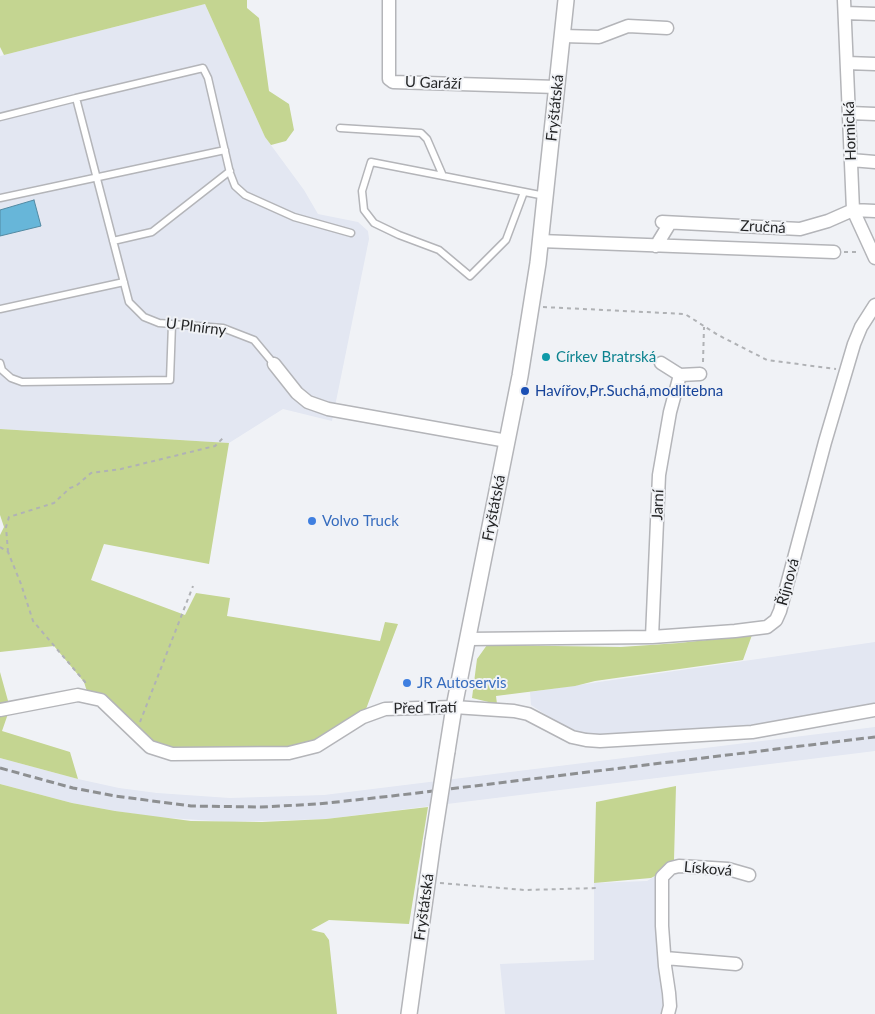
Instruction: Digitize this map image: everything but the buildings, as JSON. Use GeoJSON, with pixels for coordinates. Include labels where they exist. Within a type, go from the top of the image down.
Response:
{"type":"FeatureCollection","features":[{"type":"Feature","properties":{"kind":"street","name":"U Garáží"},"geometry":{"type":"LineString","coordinates":[[389,0],[389,79],[393,82],[557,87]]}},
{"type":"Feature","properties":{"kind":"street","name":"Fryštátská"},"geometry":{"type":"LineString","coordinates":[[410,1014],[433,841],[454,707],[520,376],[531,306],[540,241],[566,0]]}},
{"type":"Feature","properties":{"kind":"street"},"geometry":{"type":"LineString","coordinates":[[844,6],[875,14]]}},
{"type":"Feature","properties":{"kind":"street","name":"Hornická"},"geometry":{"type":"LineString","coordinates":[[844,6],[854,210],[873,255]]}},
{"type":"Feature","properties":{"kind":"street"},"geometry":{"type":"LineString","coordinates":[[562,36],[599,38],[628,26],[667,28]]}},
{"type":"Feature","properties":{"kind":"street"},"geometry":{"type":"LineString","coordinates":[[847,63],[875,64]]}},
{"type":"Feature","properties":{"kind":"street"},"geometry":{"type":"LineString","coordinates":[[850,113],[875,114]]}},
{"type":"Feature","properties":{"kind":"street"},"geometry":{"type":"LineString","coordinates":[[851,160],[875,162]]}},
{"type":"Feature","properties":{"kind":"street"},"geometry":{"type":"LineString","coordinates":[[854,210],[875,211]]}},
{"type":"Feature","properties":{"kind":"street","name":"Zručná"},"geometry":{"type":"LineString","coordinates":[[656,246],[666,222],[800,229],[828,221],[854,210]]}},
{"type":"Feature","properties":{"kind":"street","name":"Zručná"},"geometry":{"type":"LineString","coordinates":[[540,241],[834,252]]}},
{"type":"Feature","properties":{"kind":"street","name":"Říjnová"},"geometry":{"type":"LineString","coordinates":[[468,638],[652,637],[767,627],[776,620],[854,344],[861,327],[875,305]]}},
{"type":"Feature","properties":{"kind":"street"},"geometry":{"type":"LineString","coordinates":[[661,363],[680,375],[700,374]]}},
{"type":"Feature","properties":{"kind":"street","name":"U Plnírny"},"geometry":{"type":"LineString","coordinates":[[274,364],[297,393],[308,402],[328,409],[507,441]]}},
{"type":"Feature","properties":{"kind":"street","name":"Jarní"},"geometry":{"type":"LineString","coordinates":[[652,637],[659,475],[670,412],[680,375]]}},
{"type":"Feature","properties":{"kind":"street","name":"Před Tratí"},"geometry":{"type":"LineString","coordinates":[[0,710],[78,695],[100,700],[150,747],[172,754],[289,753],[316,746],[363,717],[385,709],[454,707],[528,714],[556,730],[586,740],[600,741],[752,732],[875,710]]}},
{"type":"Feature","properties":{"kind":"street","name":"Lísková"},"geometry":{"type":"LineString","coordinates":[[668,1014],[670,1006],[665,958],[662,877],[671,868],[679,866],[728,869],[749,875]]}},
{"type":"Feature","properties":{"kind":"street"},"geometry":{"type":"LineString","coordinates":[[665,958],[736,964]]}},
{"type":"Feature","properties":{"kind":"lane"},"geometry":{"type":"LineString","coordinates":[[0,117],[203,68],[208,78],[235,186],[246,194],[294,217],[351,233]]}},
{"type":"Feature","properties":{"kind":"lane","name":"U Plnírny"},"geometry":{"type":"LineString","coordinates":[[76,98],[129,302],[144,317],[159,323],[223,328],[254,340],[274,364]]}},
{"type":"Feature","properties":{"kind":"lane"},"geometry":{"type":"LineString","coordinates":[[340,128],[421,133],[427,139],[443,176]]}},
{"type":"Feature","properties":{"kind":"lane"},"geometry":{"type":"LineString","coordinates":[[0,198],[225,150]]}},
{"type":"Feature","properties":{"kind":"lane"},"geometry":{"type":"LineString","coordinates":[[524,192],[506,240],[470,276],[439,250],[374,223],[364,210],[362,191],[371,162],[545,196]]}},
{"type":"Feature","properties":{"kind":"lane"},"geometry":{"type":"LineString","coordinates":[[113,240],[152,232],[230,171]]}},
{"type":"Feature","properties":{"kind":"lane"},"geometry":{"type":"LineString","coordinates":[[0,309],[124,282]]}},
{"type":"Feature","properties":{"kind":"lane"},"geometry":{"type":"LineString","coordinates":[[0,363],[2,370],[11,378],[22,382],[170,380],[172,324]]}},
{"type":"Feature","properties":{"kind":"path"},"geometry":{"type":"LineString","coordinates":[[834,252],[873,255]]}},
{"type":"Feature","properties":{"kind":"path"},"geometry":{"type":"LineString","coordinates":[[531,306],[685,314],[740,347],[767,360],[846,371]]}},
{"type":"Feature","properties":{"kind":"path"},"geometry":{"type":"LineString","coordinates":[[700,374],[703,369],[704,326]]}},
{"type":"Feature","properties":{"kind":"path"},"geometry":{"type":"LineString","coordinates":[[89,698],[84,682],[33,621],[8,552],[6,527],[10,517],[54,503],[70,488],[76,486],[91,473],[121,469],[215,446],[223,438]]}},
{"type":"Feature","properties":{"kind":"path"},"geometry":{"type":"LineString","coordinates":[[0,547],[8,552]]}},
{"type":"Feature","properties":{"kind":"path"},"geometry":{"type":"LineString","coordinates":[[136,734],[193,586]]}},
{"type":"Feature","properties":{"kind":"path"},"geometry":{"type":"LineString","coordinates":[[428,882],[525,890],[598,888]]}},
{"type":"Feature","properties":{"kind":"shaded area"},"geometry":{"type":"Polygon","coordinates":[[[205,4],[265,137],[304,190],[318,214],[358,222],[368,231],[369,239],[332,421],[283,409],[229,443],[0,429],[0,56],[205,4]]]}},
{"type":"Feature","properties":{"kind":"shaded area"},"geometry":{"type":"Polygon","coordinates":[[[875,642],[875,705],[748,727],[590,736],[558,723],[531,705],[530,692],[875,642]]]}},
{"type":"Feature","properties":{"kind":"shaded area"},"geometry":{"type":"Polygon","coordinates":[[[875,727],[875,751],[326,819],[229,822],[154,817],[72,803],[0,784],[0,758],[78,779],[119,788],[157,793],[230,798],[324,795],[875,727]]]}},
{"type":"Feature","properties":{"kind":"shaded area"},"geometry":{"type":"Polygon","coordinates":[[[659,874],[667,1014],[505,1014],[500,964],[594,960],[594,883],[647,881],[659,874]]]}},
{"type":"Feature","properties":{"kind":"green space"},"geometry":{"type":"Polygon","coordinates":[[[0,0],[247,0],[247,8],[259,18],[269,91],[289,104],[294,130],[286,141],[271,145],[265,137],[205,4],[4,55],[0,47],[0,0]]]}},
{"type":"Feature","properties":{"kind":"green space"},"geometry":{"type":"Polygon","coordinates":[[[0,429],[229,443],[209,564],[104,544],[91,580],[185,615],[196,593],[230,598],[227,616],[380,641],[385,622],[398,624],[363,717],[289,753],[150,747],[89,698],[84,682],[54,646],[0,652],[0,535],[4,527],[0,515],[0,429]]]}},
{"type":"Feature","properties":{"kind":"green space"},"geometry":{"type":"Polygon","coordinates":[[[752,635],[743,660],[496,696],[497,704],[472,698],[477,659],[487,645],[621,647],[752,635]]]}},
{"type":"Feature","properties":{"kind":"green space"},"geometry":{"type":"Polygon","coordinates":[[[0,672],[10,708],[2,731],[70,752],[78,779],[0,758],[0,672]]]}},
{"type":"Feature","properties":{"kind":"green space"},"geometry":{"type":"Polygon","coordinates":[[[0,784],[72,803],[191,821],[262,822],[326,819],[428,807],[409,924],[329,920],[311,930],[324,933],[329,940],[337,1014],[0,1014],[0,784]]]}},
{"type":"Feature","properties":{"kind":"green space"},"geometry":{"type":"Polygon","coordinates":[[[676,786],[674,860],[659,874],[651,878],[594,883],[596,802],[676,786]]]}},
{"type":"Feature","properties":{"kind":"water"},"geometry":{"type":"Polygon","coordinates":[[[34,200],[41,226],[0,236],[0,210],[34,200]]]}},
{"type":"Feature","properties":{"kind":"railway"},"geometry":{"type":"LineString","coordinates":[[0,768],[73,788],[115,796],[191,806],[261,807],[318,804],[392,796],[875,737]]}},
{"type":"Feature","properties":{"kind":"place","name":"Církev Bratrská"},"geometry":{"type":"Point","coordinates":[546,357]}},
{"type":"Feature","properties":{"kind":"place","name":"Havířov,Pr.Suchá,modlitebna"},"geometry":{"type":"Point","coordinates":[525,391]}},
{"type":"Feature","properties":{"kind":"place","name":"Volvo Truck"},"geometry":{"type":"Point","coordinates":[312,521]}},
{"type":"Feature","properties":{"kind":"place","name":"JR Autoservis"},"geometry":{"type":"Point","coordinates":[407,683]}}]}
